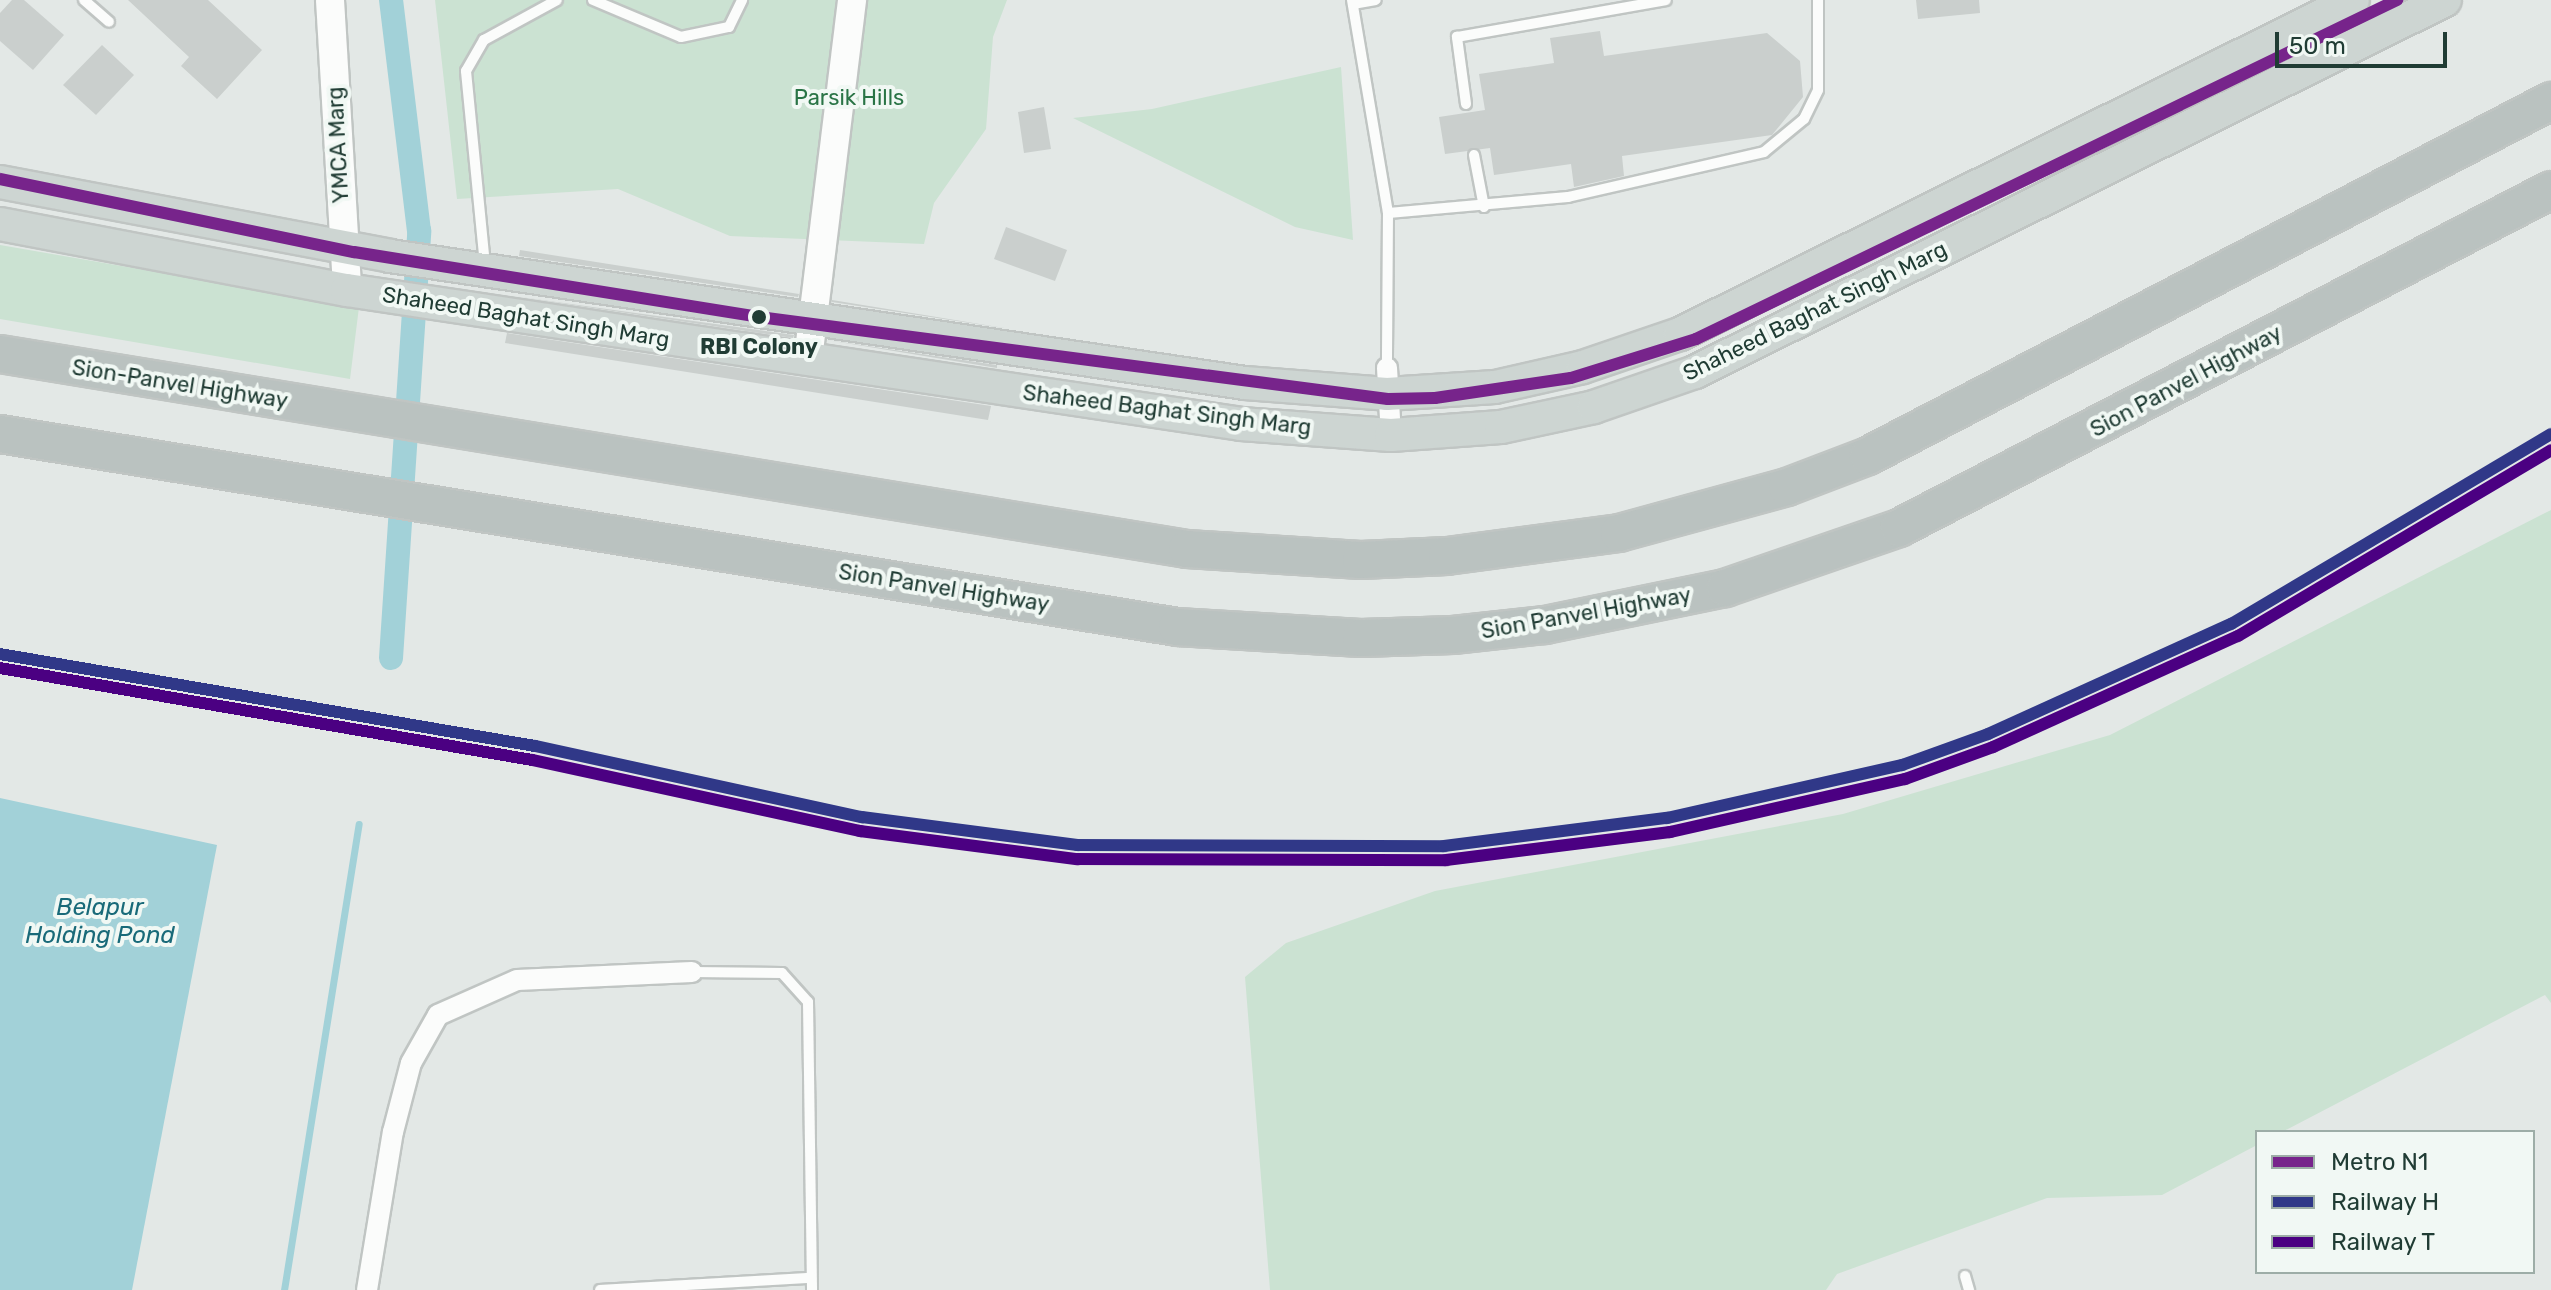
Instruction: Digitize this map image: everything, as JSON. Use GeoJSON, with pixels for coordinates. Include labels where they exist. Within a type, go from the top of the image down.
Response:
{"type":"FeatureCollection","features":[{"type":"Feature","properties":{"kind":"highway","name":"Sion-Panvel Highway"},"geometry":{"type":"LineString","coordinates":[[0,354],[1187,549],[1361,560],[1534,548],[1704,513],[1868,456],[2551,101]]}},
{"type":"Feature","properties":{"kind":"highway","name":"Sion Panvel Highway"},"geometry":{"type":"LineString","coordinates":[[0,434],[1177,627],[1361,638],[1545,625],[1725,588],[1899,528],[2551,190]]}},
{"type":"Feature","properties":{"kind":"main road","name":"Shaheed Baghat Singh Marg"},"geometry":{"type":"LineString","coordinates":[[0,182],[390,256],[1245,383],[1387,381],[1495,387],[1583,367],[1680,334],[2353,0]]}},
{"type":"Feature","properties":{"kind":"main road","name":"Shaheed Baghat Singh Marg"},"geometry":{"type":"LineString","coordinates":[[0,224],[347,290],[1241,424],[1391,435],[1501,427],[1594,407],[1695,372],[2445,0]]}},
{"type":"Feature","properties":{"kind":"street","name":"YMCA Marg"},"geometry":{"type":"LineString","coordinates":[[330,0],[347,290]]}},
{"type":"Feature","properties":{"kind":"street"},"geometry":{"type":"LineString","coordinates":[[808,359],[852,0]]}},
{"type":"Feature","properties":{"kind":"street"},"geometry":{"type":"LineString","coordinates":[[1387,381],[1391,435]]}},
{"type":"Feature","properties":{"kind":"street"},"geometry":{"type":"LineString","coordinates":[[367,1290],[393,1132],[411,1063],[438,1015],[517,980],[692,972]]}},
{"type":"Feature","properties":{"kind":"lane"},"geometry":{"type":"LineString","coordinates":[[84,0],[109,22]]}},
{"type":"Feature","properties":{"kind":"lane"},"geometry":{"type":"LineString","coordinates":[[480,270],[466,71],[484,40],[557,0]]}},
{"type":"Feature","properties":{"kind":"lane"},"geometry":{"type":"LineString","coordinates":[[593,0],[681,37],[729,27],[742,0]]}},
{"type":"Feature","properties":{"kind":"lane"},"geometry":{"type":"LineString","coordinates":[[1376,0],[1352,2],[1388,213],[1387,381]]}},
{"type":"Feature","properties":{"kind":"lane"},"geometry":{"type":"LineString","coordinates":[[1466,104],[1457,37],[1666,0]]}},
{"type":"Feature","properties":{"kind":"lane"},"geometry":{"type":"LineString","coordinates":[[1388,213],[1484,207],[1628,187],[1764,152],[1804,119],[1818,90],[1818,0]]}},
{"type":"Feature","properties":{"kind":"lane"},"geometry":{"type":"LineString","coordinates":[[1474,155],[1484,207]]}},
{"type":"Feature","properties":{"kind":"lane"},"geometry":{"type":"LineString","coordinates":[[600,1290],[812,1284],[808,1002],[782,973],[692,972]]}},
{"type":"Feature","properties":{"kind":"lane"},"geometry":{"type":"LineString","coordinates":[[1965,1276],[1969,1290]]}},
{"type":"Feature","properties":{"kind":"green space","name":"Parsik Hills"},"geometry":{"type":"Polygon","coordinates":[[[435,0],[1007,0],[993,37],[986,129],[934,203],[924,244],[730,236],[618,189],[457,199],[435,0]]]}},
{"type":"Feature","properties":{"kind":"green space"},"geometry":{"type":"Polygon","coordinates":[[[1341,67],[1353,240],[1295,227],[1073,118],[1152,109],[1341,67]]]}},
{"type":"Feature","properties":{"kind":"green space"},"geometry":{"type":"Polygon","coordinates":[[[0,245],[359,307],[350,379],[0,319],[0,245]]]}},
{"type":"Feature","properties":{"kind":"green space"},"geometry":{"type":"Polygon","coordinates":[[[2551,510],[2551,1003],[2545,995],[2286,1130],[2255,1130],[2255,1146],[2162,1195],[2047,1198],[1837,1274],[1826,1290],[1270,1290],[1245,977],[1286,943],[1435,891],[1843,814],[2110,735],[2551,510]]]}},
{"type":"Feature","properties":{"kind":"water","name":"Belapur Holding Pond"},"geometry":{"type":"Polygon","coordinates":[[[0,798],[217,845],[132,1290],[0,1290],[0,798]]]}},
{"type":"Feature","properties":{"kind":"building"},"geometry":{"type":"Polygon","coordinates":[[[12,0],[24,0],[64,35],[33,70],[0,41],[0,13],[12,0]]]}},
{"type":"Feature","properties":{"kind":"building"},"geometry":{"type":"Polygon","coordinates":[[[128,0],[208,0],[262,50],[217,99],[181,66],[189,57],[128,0]]]}},
{"type":"Feature","properties":{"kind":"building"},"geometry":{"type":"Polygon","coordinates":[[[1916,0],[1979,0],[1980,13],[1918,19],[1916,0]]]}},
{"type":"Feature","properties":{"kind":"building"},"geometry":{"type":"Polygon","coordinates":[[[1600,31],[1604,56],[1767,33],[1800,61],[1803,97],[1772,135],[1622,156],[1624,176],[1574,187],[1571,164],[1494,175],[1490,148],[1445,154],[1439,117],[1485,110],[1479,74],[1554,63],[1550,38],[1600,31]]]}},
{"type":"Feature","properties":{"kind":"building"},"geometry":{"type":"Polygon","coordinates":[[[102,45],[134,75],[96,115],[63,85],[102,45]]]}},
{"type":"Feature","properties":{"kind":"building"},"geometry":{"type":"Polygon","coordinates":[[[1044,107],[1051,149],[1024,153],[1018,112],[1044,107]]]}},
{"type":"Feature","properties":{"kind":"building"},"geometry":{"type":"Polygon","coordinates":[[[1006,227],[1067,250],[1055,281],[994,259],[1006,227]]]}},
{"type":"Feature","properties":{"kind":"building"},"geometry":{"type":"Polygon","coordinates":[[[520,250],[799,294],[798,297],[519,256],[520,250]]]}},
{"type":"Feature","properties":{"kind":"building"},"geometry":{"type":"Polygon","coordinates":[[[513,296],[794,335],[793,338],[513,296]]]}},
{"type":"Feature","properties":{"kind":"building"},"geometry":{"type":"Polygon","coordinates":[[[832,300],[1004,328],[832,302],[832,300]]]}},
{"type":"Feature","properties":{"kind":"building"},"geometry":{"type":"Polygon","coordinates":[[[507,333],[991,406],[988,420],[505,343],[507,333]]]}},
{"type":"Feature","properties":{"kind":"building"},"geometry":{"type":"Polygon","coordinates":[[[827,340],[997,365],[997,368],[827,340]]]}},
{"type":"Feature","properties":{"kind":"waterway"},"geometry":{"type":"LineString","coordinates":[[391,0],[419,231],[391,658]]}},
{"type":"Feature","properties":{"kind":"waterway"},"geometry":{"type":"LineString","coordinates":[[284,1290],[359,824]]}},
{"type":"Feature","properties":{"kind":"metro line","name":"N1"},"geometry":{"type":"LineString","coordinates":[[0,179],[354,252],[759,317],[1388,399],[1435,398],[1571,378],[1696,339],[2397,0]]}},
{"type":"Feature","properties":{"kind":"rail line","name":"H"},"geometry":{"type":"LineString","coordinates":[[0,654],[535,746],[862,817],[1077,845],[1444,846],[1667,818],[1902,765],[1988,734],[2231,624],[2551,434]]}},
{"type":"Feature","properties":{"kind":"rail line","name":"T"},"geometry":{"type":"LineString","coordinates":[[0,668],[532,760],[860,831],[1077,859],[1446,860],[1670,832],[1905,779],[1993,747],[2238,636],[2551,450]]}},
{"type":"Feature","properties":{"kind":"place","name":"RBI Colony"},"geometry":{"type":"Point","coordinates":[759,317]}}]}
